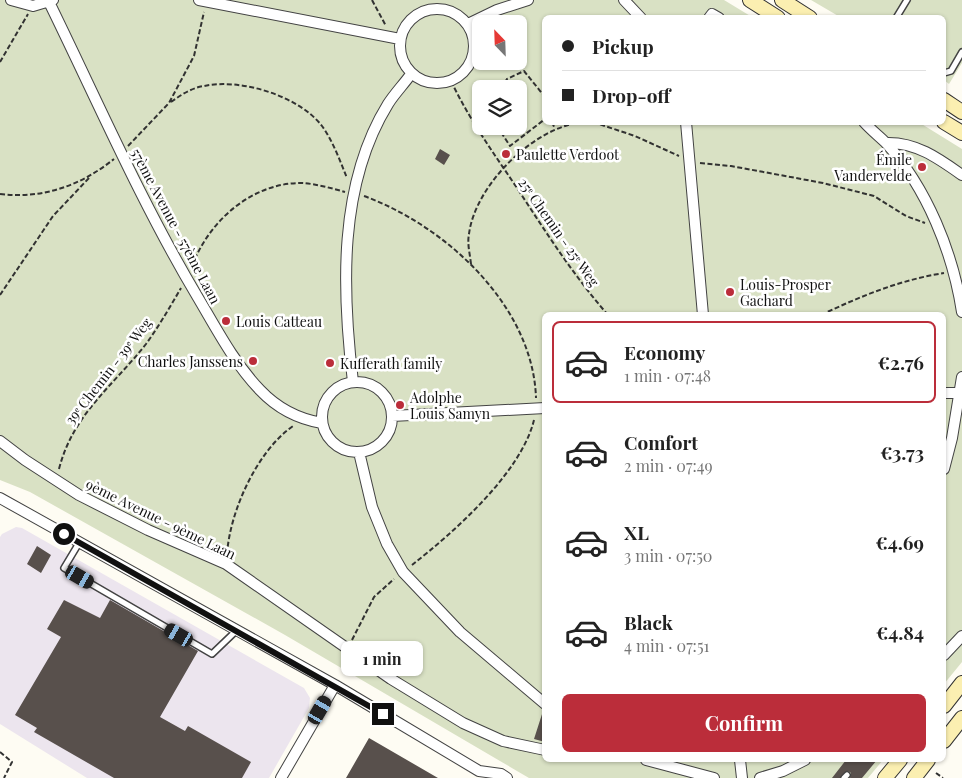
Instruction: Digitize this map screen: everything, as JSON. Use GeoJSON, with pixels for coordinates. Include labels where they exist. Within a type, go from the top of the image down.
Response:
{"type":"FeatureCollection","features":[{"type":"Feature","properties":{"kind":"main road"},"geometry":{"type":"LineString","coordinates":[[750,0],[773,15]]}},
{"type":"Feature","properties":{"kind":"main road"},"geometry":{"type":"LineString","coordinates":[[784,1],[805,15]]}},
{"type":"Feature","properties":{"kind":"main road"},"geometry":{"type":"LineString","coordinates":[[946,101],[962,112]]}},
{"type":"Feature","properties":{"kind":"main road"},"geometry":{"type":"LineString","coordinates":[[946,123],[962,133]]}},
{"type":"Feature","properties":{"kind":"main road"},"geometry":{"type":"LineString","coordinates":[[946,703],[962,683]]}},
{"type":"Feature","properties":{"kind":"main road"},"geometry":{"type":"LineString","coordinates":[[946,738],[962,718]]}},
{"type":"Feature","properties":{"kind":"main road"},"geometry":{"type":"LineString","coordinates":[[885,778],[898,762]]}},
{"type":"Feature","properties":{"kind":"main road"},"geometry":{"type":"LineString","coordinates":[[914,778],[926,762]]}},
{"type":"Feature","properties":{"kind":"street"},"geometry":{"type":"LineString","coordinates":[[11,0],[32,6],[51,1]]}},
{"type":"Feature","properties":{"kind":"street"},"geometry":{"type":"LineString","coordinates":[[468,24],[497,10],[528,0]]}},
{"type":"Feature","properties":{"kind":"street"},"geometry":{"type":"LineString","coordinates":[[624,0],[638,15]]}},
{"type":"Feature","properties":{"kind":"street","name":"57ème Avenue - 57ème Laan"},"geometry":{"type":"LineString","coordinates":[[51,1],[122,152],[187,279],[231,352],[260,390],[273,402],[302,419],[322,423]]}},
{"type":"Feature","properties":{"kind":"street"},"geometry":{"type":"LineString","coordinates":[[203,1],[396,38]]}},
{"type":"Feature","properties":{"kind":"street"},"geometry":{"type":"LineString","coordinates":[[435,9],[448,10],[468,24],[475,46],[468,68],[452,81],[430,83],[411,74],[402,58],[396,38],[413,18],[423,12],[435,9]]}},
{"type":"Feature","properties":{"kind":"street"},"geometry":{"type":"LineString","coordinates":[[353,382],[346,327],[346,274],[354,194],[370,141],[388,104],[411,74]]}},
{"type":"Feature","properties":{"kind":"street"},"geometry":{"type":"LineString","coordinates":[[686,125],[703,312]]}},
{"type":"Feature","properties":{"kind":"street"},"geometry":{"type":"LineString","coordinates":[[867,125],[886,143],[905,167],[937,227],[958,286],[962,312]]}},
{"type":"Feature","properties":{"kind":"street"},"geometry":{"type":"LineString","coordinates":[[886,143],[904,143],[938,158],[962,175]]}},
{"type":"Feature","properties":{"kind":"street"},"geometry":{"type":"LineString","coordinates":[[946,460],[961,393],[962,377]]}},
{"type":"Feature","properties":{"kind":"street"},"geometry":{"type":"LineString","coordinates":[[364,382],[380,390],[390,404],[392,416],[388,431],[379,444],[359,452],[338,447],[330,440],[322,423],[322,409],[326,399],[342,384],[364,382]]}},
{"type":"Feature","properties":{"kind":"street"},"geometry":{"type":"LineString","coordinates":[[946,393],[961,393]]}},
{"type":"Feature","properties":{"kind":"street"},"geometry":{"type":"LineString","coordinates":[[392,416],[541,408]]}},
{"type":"Feature","properties":{"kind":"street","name":"9ème Avenue - 9ème Laan"},"geometry":{"type":"LineString","coordinates":[[0,441],[56,481],[148,530],[226,564],[391,679],[462,723],[503,741],[542,749]]}},
{"type":"Feature","properties":{"kind":"street"},"geometry":{"type":"LineString","coordinates":[[359,452],[372,507],[387,544],[403,572],[460,632],[542,701]]}},
{"type":"Feature","properties":{"kind":"street"},"geometry":{"type":"LineString","coordinates":[[0,498],[335,685],[479,771],[501,774],[507,778]]}},
{"type":"Feature","properties":{"kind":"street"},"geometry":{"type":"LineString","coordinates":[[946,653],[962,636]]}},
{"type":"Feature","properties":{"kind":"street"},"geometry":{"type":"LineString","coordinates":[[281,778],[335,685]]}},
{"type":"Feature","properties":{"kind":"street"},"geometry":{"type":"LineString","coordinates":[[654,762],[714,778]]}},
{"type":"Feature","properties":{"kind":"street"},"geometry":{"type":"LineString","coordinates":[[740,762],[742,778]]}},
{"type":"Feature","properties":{"kind":"street"},"geometry":{"type":"LineString","coordinates":[[760,778],[784,771],[801,762]]}},
{"type":"Feature","properties":{"kind":"lane"},"geometry":{"type":"LineString","coordinates":[[898,15],[907,0]]}},
{"type":"Feature","properties":{"kind":"lane"},"geometry":{"type":"LineString","coordinates":[[946,72],[951,71],[962,52]]}},
{"type":"Feature","properties":{"kind":"lane"},"geometry":{"type":"LineString","coordinates":[[79,542],[64,568],[212,654]]}},
{"type":"Feature","properties":{"kind":"lane"},"geometry":{"type":"LineString","coordinates":[[210,661],[212,654],[237,630]]}},
{"type":"Feature","properties":{"kind":"path"},"geometry":{"type":"LineString","coordinates":[[372,0],[396,38]]}},
{"type":"Feature","properties":{"kind":"path"},"geometry":{"type":"LineString","coordinates":[[169,103],[194,56],[203,1]]}},
{"type":"Feature","properties":{"kind":"path"},"geometry":{"type":"LineString","coordinates":[[0,62],[32,6]]}},
{"type":"Feature","properties":{"kind":"path"},"geometry":{"type":"LineString","coordinates":[[506,80],[524,72],[542,93]]}},
{"type":"Feature","properties":{"kind":"path","name":"25ᵉ Chemin - 25ᵉ Weg"},"geometry":{"type":"LineString","coordinates":[[452,81],[466,113],[580,284],[605,312]]}},
{"type":"Feature","properties":{"kind":"path"},"geometry":{"type":"LineString","coordinates":[[0,295],[53,216],[91,176],[122,152],[169,103],[186,91],[218,84],[276,94],[298,106],[322,126],[354,194]]}},
{"type":"Feature","properties":{"kind":"path"},"geometry":{"type":"LineString","coordinates":[[527,133],[542,121]]}},
{"type":"Feature","properties":{"kind":"path"},"geometry":{"type":"LineString","coordinates":[[553,125],[555,129]]}},
{"type":"Feature","properties":{"kind":"path"},"geometry":{"type":"LineString","coordinates":[[472,266],[468,235],[476,209],[484,193],[504,168],[539,138],[566,125]]}},
{"type":"Feature","properties":{"kind":"path"},"geometry":{"type":"LineString","coordinates":[[602,125],[634,136],[690,162],[823,183],[874,196],[906,216],[937,227]]}},
{"type":"Feature","properties":{"kind":"path"},"geometry":{"type":"LineString","coordinates":[[503,135],[510,146],[524,135]]}},
{"type":"Feature","properties":{"kind":"path"},"geometry":{"type":"LineString","coordinates":[[0,194],[25,197],[53,191],[91,176]]}},
{"type":"Feature","properties":{"kind":"path","name":"39ᵉ Chemin - 39ᵉ Weg"},"geometry":{"type":"LineString","coordinates":[[56,481],[67,442],[80,419],[146,343],[187,279],[194,260],[212,228],[240,202],[265,189],[303,184],[366,196],[419,224],[451,247],[472,266],[508,310],[519,329],[534,370],[541,408]]}},
{"type":"Feature","properties":{"kind":"path"},"geometry":{"type":"LineString","coordinates":[[829,312],[890,286],[921,276],[953,271]]}},
{"type":"Feature","properties":{"kind":"path"},"geometry":{"type":"LineString","coordinates":[[348,648],[363,615],[374,597],[452,533],[490,492],[522,448],[541,408]]}},
{"type":"Feature","properties":{"kind":"path"},"geometry":{"type":"LineString","coordinates":[[226,564],[229,540],[237,510],[252,476],[277,441],[302,419]]}},
{"type":"Feature","properties":{"kind":"path"},"geometry":{"type":"LineString","coordinates":[[0,752],[12,762],[4,778]]}},
{"type":"Feature","properties":{"kind":"path"},"geometry":{"type":"LineString","coordinates":[[936,773],[943,778]]}},
{"type":"Feature","properties":{"kind":"shaded area"},"geometry":{"type":"Polygon","coordinates":[[[16,527],[22,528],[304,688],[310,698],[309,708],[269,778],[87,778],[0,724],[0,537],[16,527]]]}},
{"type":"Feature","properties":{"kind":"green space"},"geometry":{"type":"Polygon","coordinates":[[[0,0],[724,0],[749,15],[542,15],[542,125],[923,125],[962,149],[962,662],[946,682],[946,312],[542,312],[542,762],[881,762],[868,778],[529,778],[285,635],[30,492],[0,480],[0,0]]]}},
{"type":"Feature","properties":{"kind":"green space"},"geometry":{"type":"Polygon","coordinates":[[[811,0],[962,0],[962,63],[949,84],[946,82],[946,15],[837,15],[811,0]]]}},
{"type":"Feature","properties":{"kind":"building"},"geometry":{"type":"Polygon","coordinates":[[[440,149],[450,155],[444,165],[435,159],[440,149]]]}},
{"type":"Feature","properties":{"kind":"building"},"geometry":{"type":"Polygon","coordinates":[[[37,546],[51,555],[41,573],[27,564],[37,546]]]}},
{"type":"Feature","properties":{"kind":"building"},"geometry":{"type":"Polygon","coordinates":[[[64,600],[100,618],[110,600],[198,651],[160,717],[185,731],[188,726],[251,762],[242,778],[114,778],[34,732],[37,728],[15,715],[61,637],[47,629],[64,600]]]}},
{"type":"Feature","properties":{"kind":"building"},"geometry":{"type":"Polygon","coordinates":[[[542,714],[542,741],[534,739],[542,714]]]}},
{"type":"Feature","properties":{"kind":"building"},"geometry":{"type":"Polygon","coordinates":[[[369,738],[438,778],[346,778],[369,738]]]}},
{"type":"Feature","properties":{"kind":"building"},"geometry":{"type":"Polygon","coordinates":[[[844,762],[875,762],[862,778],[850,778],[851,773],[848,771],[840,778],[832,778],[844,762]]]}},
{"type":"Feature","properties":{"kind":"place","name":"Paulette Verdoot"},"geometry":{"type":"Point","coordinates":[506,154]}},
{"type":"Feature","properties":{"kind":"place","name":"Émile Vandervelde"},"geometry":{"type":"Point","coordinates":[922,167]}},
{"type":"Feature","properties":{"kind":"place","name":"Louis-Prosper Gachard"},"geometry":{"type":"Point","coordinates":[730,292]}},
{"type":"Feature","properties":{"kind":"place","name":"Louis Catteau"},"geometry":{"type":"Point","coordinates":[226,321]}},
{"type":"Feature","properties":{"kind":"place","name":"Charles Janssens"},"geometry":{"type":"Point","coordinates":[253,361]}},
{"type":"Feature","properties":{"kind":"place","name":"Kufferath family"},"geometry":{"type":"Point","coordinates":[330,363]}},
{"type":"Feature","properties":{"kind":"place","name":"Adolphe Louis Samyn"},"geometry":{"type":"Point","coordinates":[400,405]}},
{"type":"Feature","properties":{"kind":"route"},"geometry":{"type":"LineString","coordinates":[[64,534],[335,685],[383,714]]}}]}
